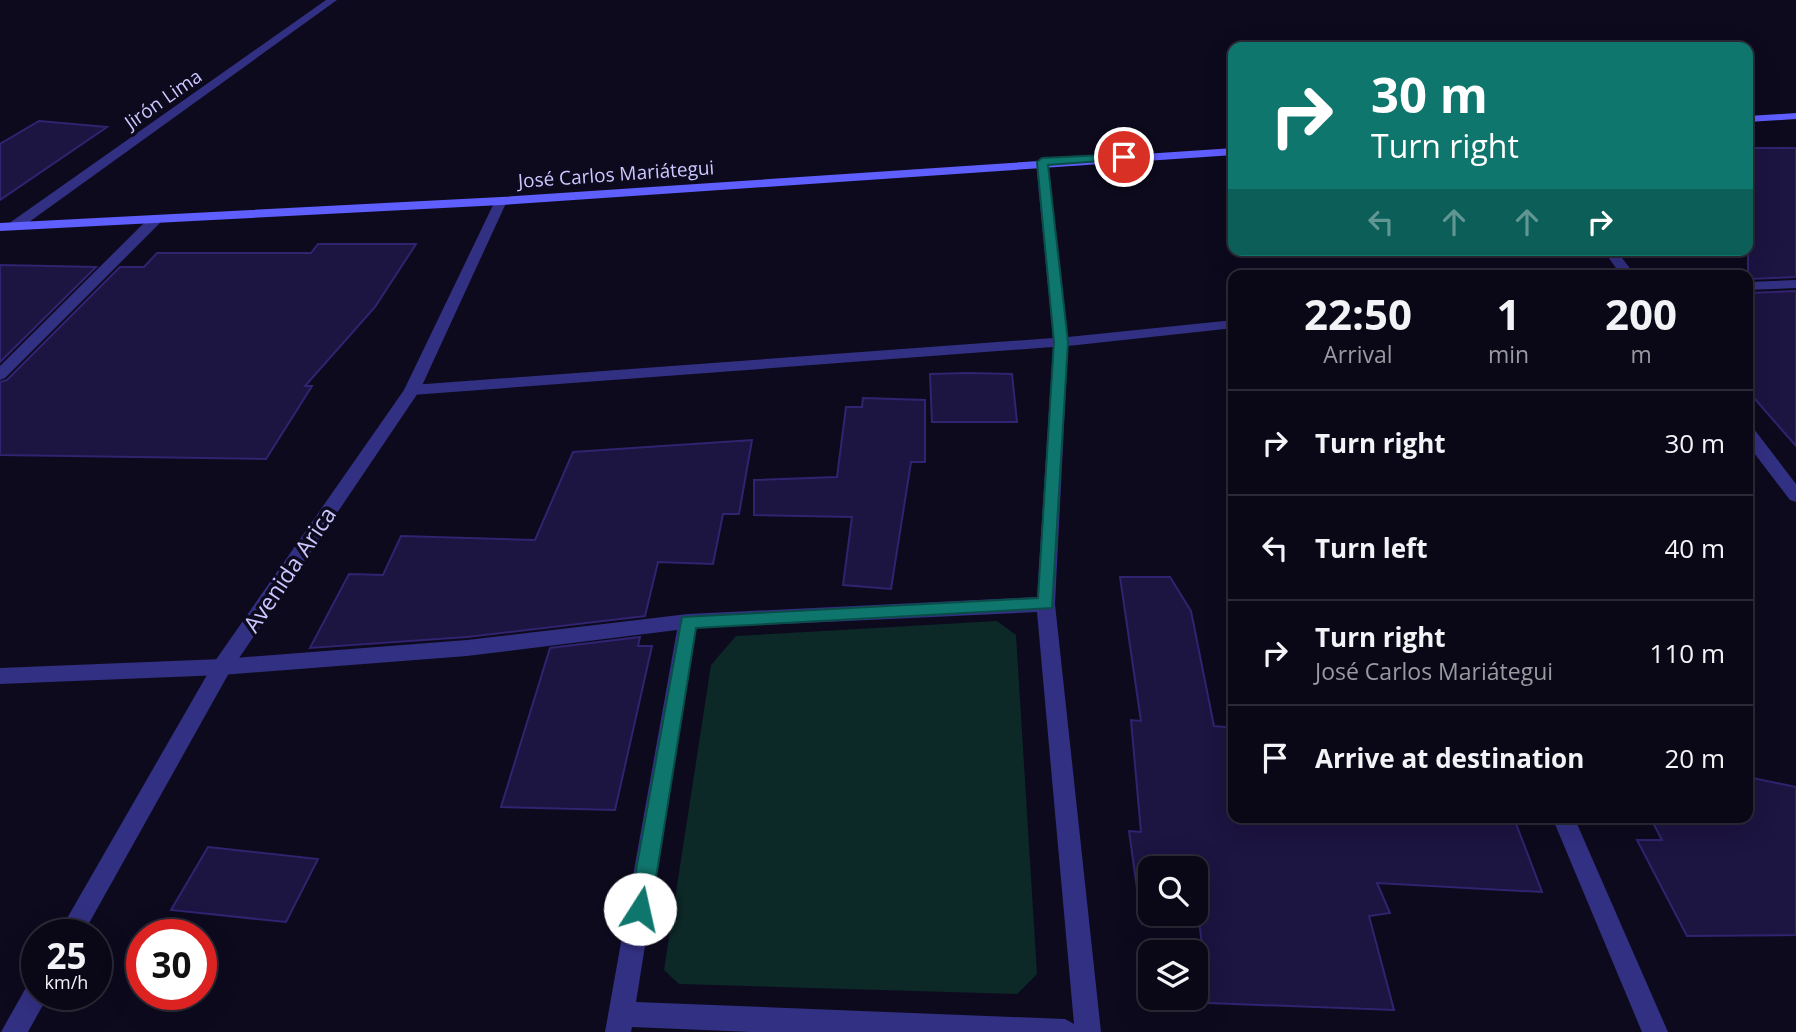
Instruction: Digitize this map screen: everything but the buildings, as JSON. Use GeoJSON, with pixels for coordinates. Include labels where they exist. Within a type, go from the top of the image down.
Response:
{"type":"FeatureCollection","features":[{"type":"Feature","properties":{"kind":"main road"},"geometry":{"type":"LineString","coordinates":[[1753,120],[1796,116]]}},
{"type":"Feature","properties":{"kind":"main road","name":"José Carlos Mariátegui"},"geometry":{"type":"LineString","coordinates":[[7,227],[501,201],[1228,151]]}},
{"type":"Feature","properties":{"kind":"street","name":"Jirón Lima"},"geometry":{"type":"LineString","coordinates":[[7,227],[332,0]]}},
{"type":"Feature","properties":{"kind":"street"},"geometry":{"type":"LineString","coordinates":[[1042,162],[1061,342],[1046,604],[1088,1032]]}},
{"type":"Feature","properties":{"kind":"street","name":"Avenida Arica"},"geometry":{"type":"LineString","coordinates":[[79,919],[222,667],[412,390],[501,201]]}},
{"type":"Feature","properties":{"kind":"street"},"geometry":{"type":"LineString","coordinates":[[0,375],[155,220]]}},
{"type":"Feature","properties":{"kind":"street"},"geometry":{"type":"LineString","coordinates":[[1614,256],[1624,270]]}},
{"type":"Feature","properties":{"kind":"street"},"geometry":{"type":"LineString","coordinates":[[1753,286],[1796,284]]}},
{"type":"Feature","properties":{"kind":"street"},"geometry":{"type":"LineString","coordinates":[[412,390],[1061,342],[1228,325]]}},
{"type":"Feature","properties":{"kind":"street"},"geometry":{"type":"LineString","coordinates":[[1753,440],[1796,496]]}},
{"type":"Feature","properties":{"kind":"street"},"geometry":{"type":"LineString","coordinates":[[0,676],[222,667],[467,648],[688,621],[1046,604]]}},
{"type":"Feature","properties":{"kind":"street"},"geometry":{"type":"LineString","coordinates":[[688,621],[620,1023],[1065,1032]]}},
{"type":"Feature","properties":{"kind":"street"},"geometry":{"type":"LineString","coordinates":[[1566,823],[1655,1032]]}},
{"type":"Feature","properties":{"kind":"street"},"geometry":{"type":"LineString","coordinates":[[14,1032],[27,1010]]}},
{"type":"Feature","properties":{"kind":"green space"},"geometry":{"type":"Polygon","coordinates":[[[997,621],[1016,635],[1037,974],[1017,994],[679,984],[664,970],[711,665],[736,636],[997,621]]]}},
{"type":"Feature","properties":{"kind":"route"},"geometry":{"type":"LineString","coordinates":[[640,909],[688,621],[1046,604],[1061,342],[1042,162],[1124,157]]}}]}
